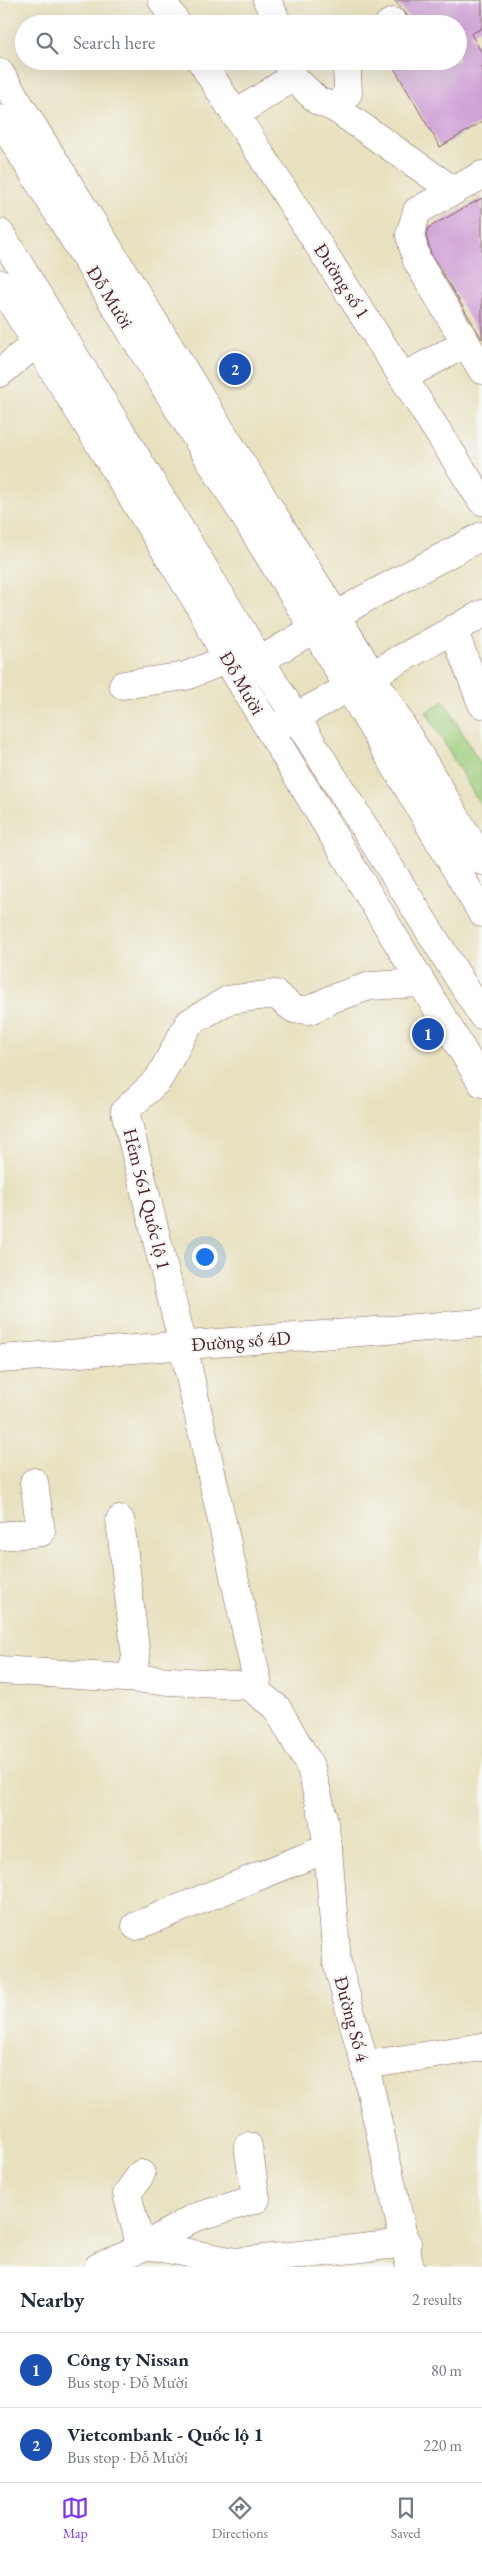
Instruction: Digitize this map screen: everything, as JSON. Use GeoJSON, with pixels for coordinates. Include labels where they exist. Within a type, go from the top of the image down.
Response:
{"type":"FeatureCollection","features":[{"type":"Feature","properties":{"kind":"main road"},"geometry":{"type":"LineString","coordinates":[[162,0],[171,15]]}},
{"type":"Feature","properties":{"kind":"main road"},"geometry":{"type":"LineString","coordinates":[[268,0],[274,15]]}},
{"type":"Feature","properties":{"kind":"main road","name":"Đường số 1"},"geometry":{"type":"LineString","coordinates":[[207,70],[482,502]]}},
{"type":"Feature","properties":{"kind":"main road"},"geometry":{"type":"LineString","coordinates":[[235,115],[288,70]]}},
{"type":"Feature","properties":{"kind":"main road"},"geometry":{"type":"LineString","coordinates":[[290,70],[318,101],[335,108],[454,191]]}},
{"type":"Feature","properties":{"kind":"main road"},"geometry":{"type":"LineString","coordinates":[[335,108],[348,92],[347,70]]}},
{"type":"Feature","properties":{"kind":"main road","name":"Đỗ Mười"},"geometry":{"type":"LineString","coordinates":[[0,73],[360,680],[482,862]]}},
{"type":"Feature","properties":{"kind":"main road","name":"Đỗ Mười"},"geometry":{"type":"LineString","coordinates":[[0,119],[325,622]]}},
{"type":"Feature","properties":{"kind":"main road"},"geometry":{"type":"LineString","coordinates":[[482,175],[417,211],[410,235],[417,261],[482,370]]}},
{"type":"Feature","properties":{"kind":"main road","name":"Đỗ Mười"},"geometry":{"type":"LineString","coordinates":[[0,233],[256,655],[482,1015]]}},
{"type":"Feature","properties":{"kind":"main road","name":"Đỗ Mười"},"geometry":{"type":"LineString","coordinates":[[0,284],[199,605],[231,667],[482,1083]]}},
{"type":"Feature","properties":{"kind":"main road"},"geometry":{"type":"LineString","coordinates":[[0,373],[36,343]]}},
{"type":"Feature","properties":{"kind":"main road"},"geometry":{"type":"LineString","coordinates":[[403,377],[466,343]]}},
{"type":"Feature","properties":{"kind":"main road"},"geometry":{"type":"LineString","coordinates":[[123,685],[231,667],[325,622],[482,536]]}},
{"type":"Feature","properties":{"kind":"main road"},"geometry":{"type":"LineString","coordinates":[[270,731],[482,614]]}},
{"type":"Feature","properties":{"kind":"main road"},"geometry":{"type":"LineString","coordinates":[[454,629],[482,655]]}},
{"type":"Feature","properties":{"kind":"main road"},"geometry":{"type":"LineString","coordinates":[[454,629],[482,704]]}},
{"type":"Feature","properties":{"kind":"main road","name":"Đỗ Mười"},"geometry":{"type":"LineString","coordinates":[[360,680],[482,913]]}},
{"type":"Feature","properties":{"kind":"main road","name":"Hẻm 561 Quốc lộ 1"},"geometry":{"type":"LineString","coordinates":[[182,1345],[125,1111],[158,1080],[189,1023],[228,1000],[275,994],[294,1009],[310,1010],[334,998],[370,986],[420,983]]}},
{"type":"Feature","properties":{"kind":"main road","name":"Đường số 4D"},"geometry":{"type":"LineString","coordinates":[[0,1359],[482,1323]]}},
{"type":"Feature","properties":{"kind":"main road"},"geometry":{"type":"LineString","coordinates":[[0,1670],[249,1686],[257,1680],[182,1345]]}},
{"type":"Feature","properties":{"kind":"main road"},"geometry":{"type":"LineString","coordinates":[[0,1536],[41,1532],[34,1482]]}},
{"type":"Feature","properties":{"kind":"main road"},"geometry":{"type":"LineString","coordinates":[[120,1520],[136,1657],[130,1678]]}},
{"type":"Feature","properties":{"kind":"main road","name":"Đường Số 4"},"geometry":{"type":"LineString","coordinates":[[249,1686],[277,1708],[311,1768],[323,1817],[328,1848],[337,1963],[365,2065],[408,2255]]}},
{"type":"Feature","properties":{"kind":"main road"},"geometry":{"type":"LineString","coordinates":[[136,1926],[328,1848]]}},
{"type":"Feature","properties":{"kind":"main road"},"geometry":{"type":"LineString","coordinates":[[365,2065],[482,2047]]}},
{"type":"Feature","properties":{"kind":"main road"},"geometry":{"type":"LineString","coordinates":[[98,2267],[144,2246],[194,2218],[256,2199],[248,2146]]}},
{"type":"Feature","properties":{"kind":"main road"},"geometry":{"type":"LineString","coordinates":[[141,2174],[127,2194],[144,2246]]}},
{"type":"Feature","properties":{"kind":"main road"},"geometry":{"type":"LineString","coordinates":[[144,2246],[235,2262],[408,2255]]}},
{"type":"Feature","properties":{"kind":"green space"},"geometry":{"type":"Polygon","coordinates":[[[444,701],[482,766],[482,808],[426,712],[444,701]]]}},
{"type":"Feature","properties":{"kind":"building"},"geometry":{"type":"Polygon","coordinates":[[[394,0],[482,0],[482,28],[471,34],[482,53],[482,122],[440,147],[395,70],[467,70],[467,15],[407,15],[394,0]]]}},
{"type":"Feature","properties":{"kind":"building"},"geometry":{"type":"Polygon","coordinates":[[[482,198],[482,339],[431,254],[426,235],[428,228],[482,198]]]}},
{"type":"Feature","properties":{"kind":"place","name":"Vietcombank - Quốc lộ 1"},"geometry":{"type":"Point","coordinates":[235,369]}},
{"type":"Feature","properties":{"kind":"place","name":"Công ty Nissan"},"geometry":{"type":"Point","coordinates":[428,1034]}}]}
